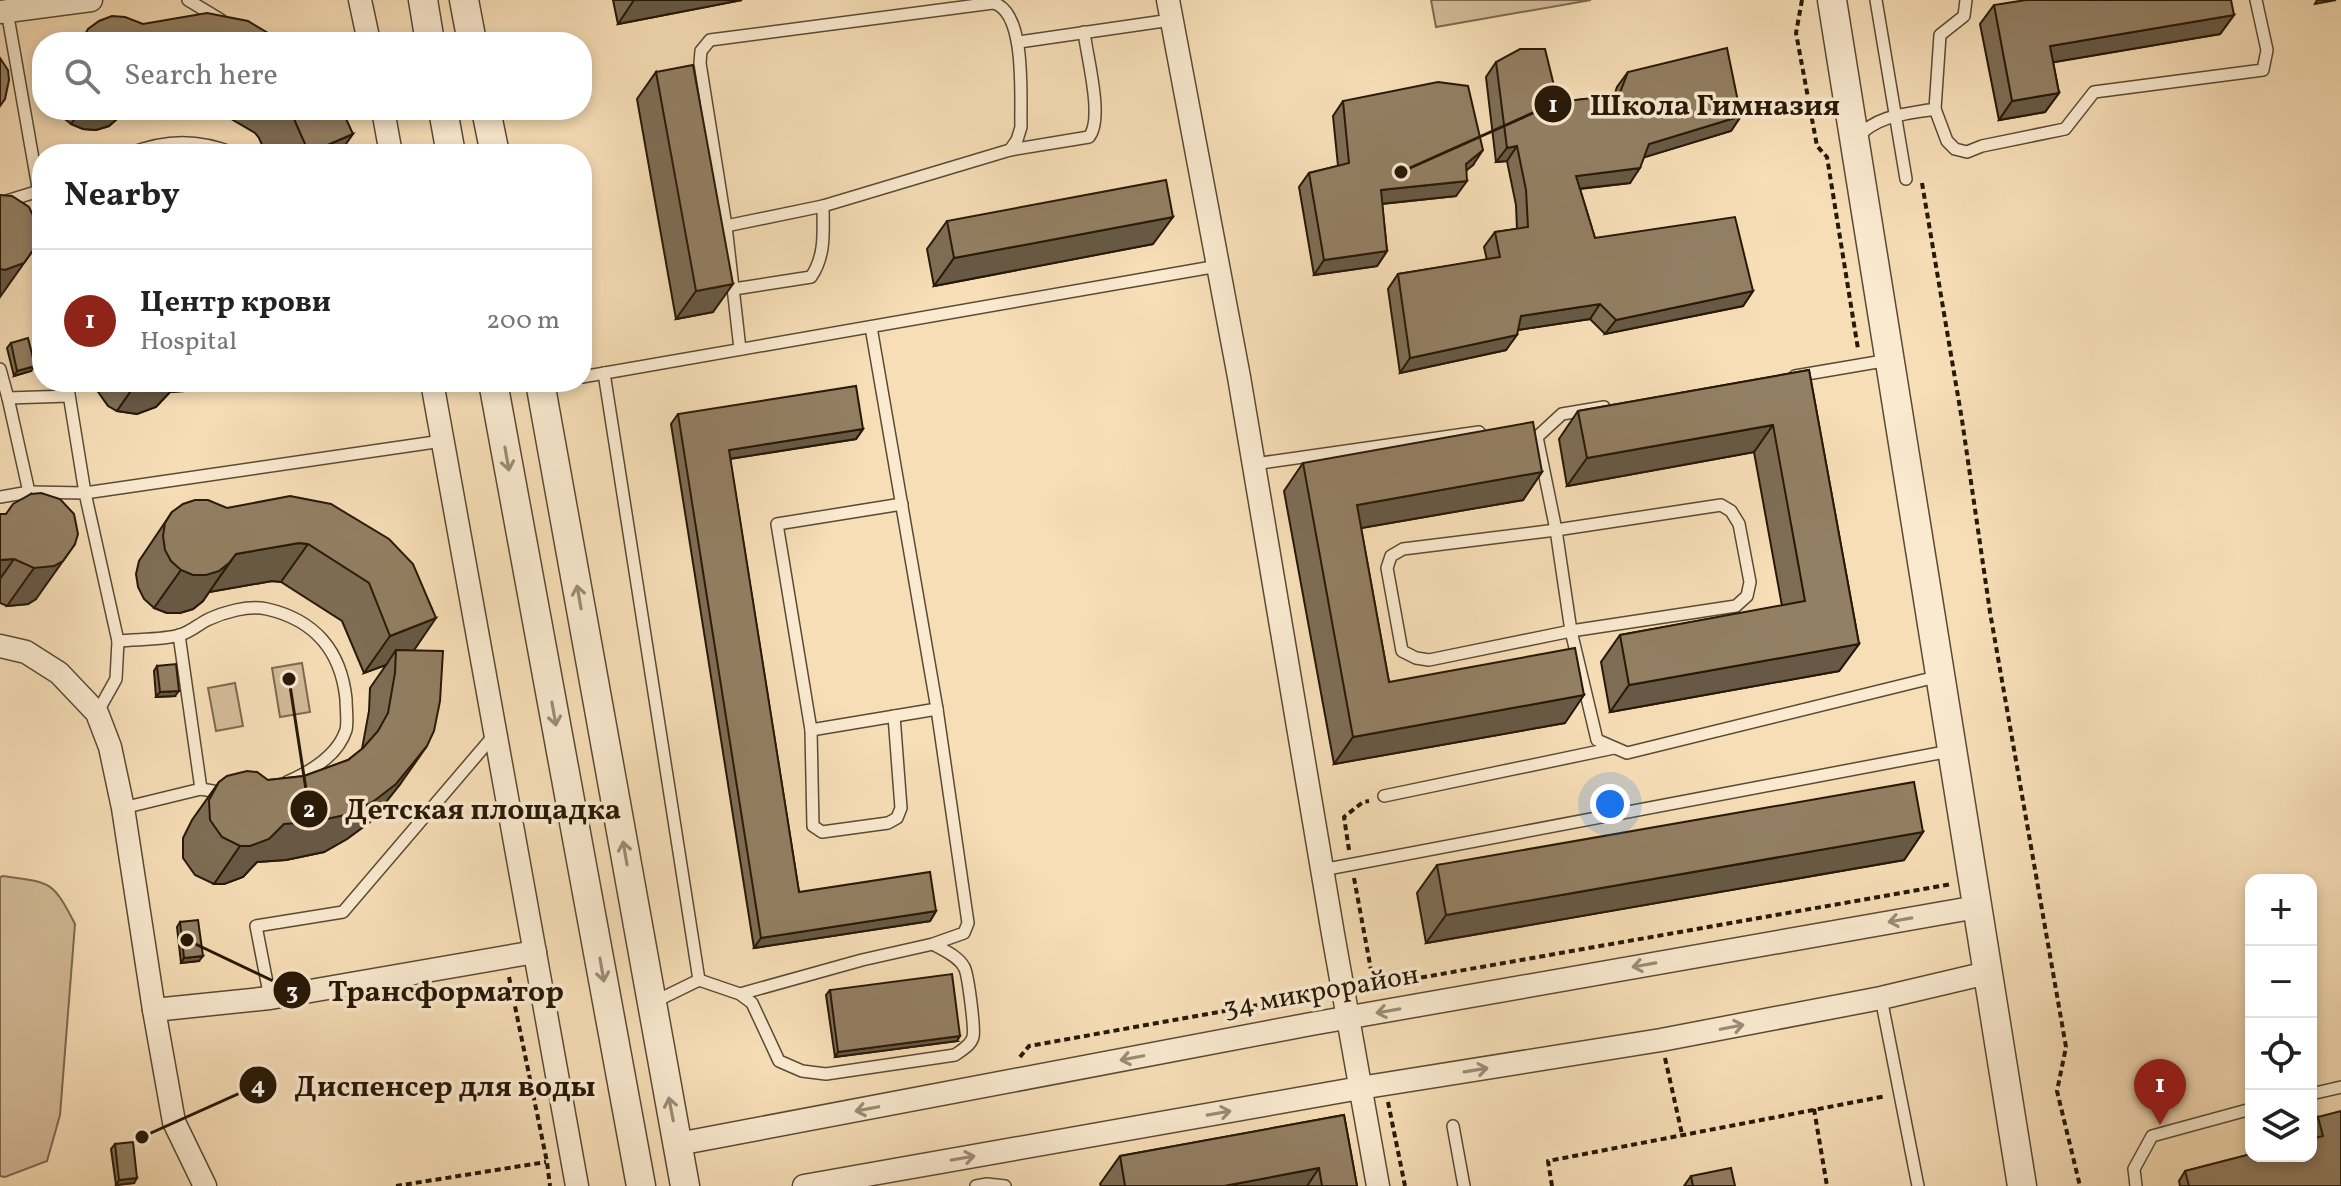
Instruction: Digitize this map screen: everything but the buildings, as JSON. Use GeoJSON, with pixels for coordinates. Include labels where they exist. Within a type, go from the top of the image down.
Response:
{"type":"FeatureCollection","features":[{"type":"Feature","properties":{"kind":"street"},"geometry":{"type":"LineString","coordinates":[[4,11],[91,0]]}},
{"type":"Feature","properties":{"kind":"street"},"geometry":{"type":"LineString","coordinates":[[360,0],[367,32]]}},
{"type":"Feature","properties":{"kind":"street"},"geometry":{"type":"LineString","coordinates":[[423,0],[428,32]]}},
{"type":"Feature","properties":{"kind":"street"},"geometry":{"type":"LineString","coordinates":[[464,0],[470,32]]}},
{"type":"Feature","properties":{"kind":"street"},"geometry":{"type":"LineString","coordinates":[[1832,0],[2022,1186]]}},
{"type":"Feature","properties":{"kind":"street"},"geometry":{"type":"LineString","coordinates":[[1170,10],[1254,464],[1378,1186]]}},
{"type":"Feature","properties":{"kind":"street"},"geometry":{"type":"LineString","coordinates":[[385,120],[389,144]]}},
{"type":"Feature","properties":{"kind":"street"},"geometry":{"type":"LineString","coordinates":[[445,120],[449,144]]}},
{"type":"Feature","properties":{"kind":"street"},"geometry":{"type":"LineString","coordinates":[[488,120],[493,144]]}},
{"type":"Feature","properties":{"kind":"street"},"geometry":{"type":"LineString","coordinates":[[434,392],[577,1186]]}},
{"type":"Feature","properties":{"kind":"street"},"geometry":{"type":"LineString","coordinates":[[495,392],[637,1186]]}},
{"type":"Feature","properties":{"kind":"street"},"geometry":{"type":"LineString","coordinates":[[547,392],[685,1186]]}},
{"type":"Feature","properties":{"kind":"street"},"geometry":{"type":"LineString","coordinates":[[0,646],[26,652],[59,673],[97,713],[110,747],[123,808],[174,1122],[205,1186]]}},
{"type":"Feature","properties":{"kind":"street","name":"34 микрорайон"},"geometry":{"type":"LineString","coordinates":[[678,1144],[1349,1018],[1975,894]]}},
{"type":"Feature","properties":{"kind":"street"},"geometry":{"type":"LineString","coordinates":[[154,1010],[270,998],[535,952]]}},
{"type":"Feature","properties":{"kind":"street"},"geometry":{"type":"LineString","coordinates":[[804,1186],[1360,1088],[1661,1040],[1881,998],[1987,973]]}},
{"type":"Feature","properties":{"kind":"lane"},"geometry":{"type":"LineString","coordinates":[[188,0],[228,24]]}},
{"type":"Feature","properties":{"kind":"lane"},"geometry":{"type":"LineString","coordinates":[[1876,0],[1906,179]]}},
{"type":"Feature","properties":{"kind":"lane"},"geometry":{"type":"LineString","coordinates":[[1966,0],[1964,16],[1940,35],[1935,109],[1947,141],[1955,149],[1967,152],[1982,146],[2065,129],[2094,92],[2263,70],[2267,50],[2256,0]]}},
{"type":"Feature","properties":{"kind":"lane"},"geometry":{"type":"LineString","coordinates":[[740,349],[726,226],[700,63],[701,51],[710,40],[993,3],[1001,5],[1009,12],[1019,42],[1021,127],[1010,150]]}},
{"type":"Feature","properties":{"kind":"lane"},"geometry":{"type":"LineString","coordinates":[[1019,42],[1084,32],[1170,10]]}},
{"type":"Feature","properties":{"kind":"lane"},"geometry":{"type":"LineString","coordinates":[[4,11],[32,146]]}},
{"type":"Feature","properties":{"kind":"lane"},"geometry":{"type":"LineString","coordinates":[[726,226],[823,206],[1010,150],[1089,137],[1093,132],[1095,114],[1084,32]]}},
{"type":"Feature","properties":{"kind":"lane"},"geometry":{"type":"LineString","coordinates":[[1854,141],[1865,128],[1894,116],[1935,109]]}},
{"type":"Feature","properties":{"kind":"lane"},"geometry":{"type":"LineString","coordinates":[[163,144],[207,144]]}},
{"type":"Feature","properties":{"kind":"lane"},"geometry":{"type":"LineString","coordinates":[[0,203],[32,193]]}},
{"type":"Feature","properties":{"kind":"lane"},"geometry":{"type":"LineString","coordinates":[[734,289],[811,277],[822,255],[823,206]]}},
{"type":"Feature","properties":{"kind":"lane"},"geometry":{"type":"LineString","coordinates":[[592,375],[1218,266]]}},
{"type":"Feature","properties":{"kind":"lane"},"geometry":{"type":"LineString","coordinates":[[740,994],[933,944],[964,933],[968,923],[937,709],[871,327]]}},
{"type":"Feature","properties":{"kind":"lane"},"geometry":{"type":"LineString","coordinates":[[1782,378],[1889,360]]}},
{"type":"Feature","properties":{"kind":"lane"},"geometry":{"type":"LineString","coordinates":[[0,369],[29,492]]}},
{"type":"Feature","properties":{"kind":"lane"},"geometry":{"type":"LineString","coordinates":[[604,373],[699,980]]}},
{"type":"Feature","properties":{"kind":"lane"},"geometry":{"type":"LineString","coordinates":[[68,392],[85,493],[118,641],[116,679],[97,713]]}},
{"type":"Feature","properties":{"kind":"lane"},"geometry":{"type":"LineString","coordinates":[[8,398],[69,396]]}},
{"type":"Feature","properties":{"kind":"lane"},"geometry":{"type":"LineString","coordinates":[[1609,406],[1562,414],[1537,437],[1556,530],[1571,631],[1597,740],[1627,753],[1940,676]]}},
{"type":"Feature","properties":{"kind":"lane"},"geometry":{"type":"LineString","coordinates":[[1537,424],[1553,422]]}},
{"type":"Feature","properties":{"kind":"lane"},"geometry":{"type":"LineString","coordinates":[[1254,464],[1490,431]]}},
{"type":"Feature","properties":{"kind":"lane"},"geometry":{"type":"LineString","coordinates":[[0,497],[29,492],[85,493],[442,441]]}},
{"type":"Feature","properties":{"kind":"lane"},"geometry":{"type":"LineString","coordinates":[[894,716],[901,808],[897,818],[888,823],[822,832],[813,826],[811,730],[777,524],[902,504]]}},
{"type":"Feature","properties":{"kind":"lane"},"geometry":{"type":"LineString","coordinates":[[1721,505],[1731,511],[1739,524],[1750,582],[1747,596],[1736,606],[1571,631],[1429,660],[1416,658],[1402,651],[1387,568],[1391,556],[1403,549],[1721,505]]}},
{"type":"Feature","properties":{"kind":"lane"},"geometry":{"type":"LineString","coordinates":[[118,641],[179,635],[228,612],[265,609],[310,628],[331,650],[344,682],[346,729],[335,750],[316,767],[279,784]]}},
{"type":"Feature","properties":{"kind":"lane"},"geometry":{"type":"LineString","coordinates":[[179,635],[201,789]]}},
{"type":"Feature","properties":{"kind":"lane"},"geometry":{"type":"LineString","coordinates":[[811,730],[937,709]]}},
{"type":"Feature","properties":{"kind":"lane"},"geometry":{"type":"LineString","coordinates":[[270,998],[256,926],[343,912],[496,733]]}},
{"type":"Feature","properties":{"kind":"lane"},"geometry":{"type":"LineString","coordinates":[[1384,796],[1614,748]]}},
{"type":"Feature","properties":{"kind":"lane"},"geometry":{"type":"LineString","coordinates":[[1322,870],[1952,751]]}},
{"type":"Feature","properties":{"kind":"lane"},"geometry":{"type":"LineString","coordinates":[[123,808],[201,789],[238,793]]}},
{"type":"Feature","properties":{"kind":"lane"},"geometry":{"type":"LineString","coordinates":[[652,1003],[699,980],[740,994],[752,1003],[779,1061],[802,1071],[826,1074],[955,1055],[969,1044],[973,1036],[965,967],[933,944]]}},
{"type":"Feature","properties":{"kind":"lane"},"geometry":{"type":"LineString","coordinates":[[1881,998],[1918,1186]]}},
{"type":"Feature","properties":{"kind":"lane"},"geometry":{"type":"LineString","coordinates":[[2317,1093],[2341,1087]]}},
{"type":"Feature","properties":{"kind":"lane"},"geometry":{"type":"LineString","coordinates":[[2136,1186],[2134,1169],[2152,1136],[2245,1111]]}},
{"type":"Feature","properties":{"kind":"lane"},"geometry":{"type":"LineString","coordinates":[[1453,1126],[1464,1186]]}},
{"type":"Feature","properties":{"kind":"lane"},"geometry":{"type":"LineString","coordinates":[[976,1186],[1005,1186]]}},
{"type":"Feature","properties":{"kind":"path"},"geometry":{"type":"LineString","coordinates":[[1802,0],[1796,33],[1817,146],[1827,157],[1861,365]]}},
{"type":"Feature","properties":{"kind":"path"},"geometry":{"type":"LineString","coordinates":[[1921,173],[1958,392],[1990,612],[2066,1047],[2057,1091],[2080,1186]]}},
{"type":"Feature","properties":{"kind":"path"},"geometry":{"type":"LineString","coordinates":[[1366,987],[1975,894]]}},
{"type":"Feature","properties":{"kind":"path"},"geometry":{"type":"LineString","coordinates":[[491,960],[510,978],[550,1186]]}},
{"type":"Feature","properties":{"kind":"path"},"geometry":{"type":"LineString","coordinates":[[999,1084],[1029,1046],[1308,996],[1311,1024]]}},
{"type":"Feature","properties":{"kind":"path"},"geometry":{"type":"LineString","coordinates":[[1661,1040],[1682,1134]]}},
{"type":"Feature","properties":{"kind":"path"},"geometry":{"type":"LineString","coordinates":[[1384,1084],[1405,1186]]}},
{"type":"Feature","properties":{"kind":"path"},"geometry":{"type":"LineString","coordinates":[[1552,1186],[1548,1161],[1900,1093]]}},
{"type":"Feature","properties":{"kind":"path"},"geometry":{"type":"LineString","coordinates":[[1814,1109],[1827,1186]]}},
{"type":"Feature","properties":{"kind":"path"},"geometry":{"type":"LineString","coordinates":[[396,1186],[572,1157]]}},
{"type":"Feature","properties":{"kind":"shaded area"},"geometry":{"type":"Polygon","coordinates":[[[1431,0],[1591,0],[1436,27],[1431,0]]]}},
{"type":"Feature","properties":{"kind":"shaded area"},"geometry":{"type":"Polygon","coordinates":[[[302,663],[310,712],[280,717],[272,668],[302,663]]]}},
{"type":"Feature","properties":{"kind":"shaded area"},"geometry":{"type":"Polygon","coordinates":[[[235,683],[243,726],[216,731],[208,688],[235,683]]]}},
{"type":"Feature","properties":{"kind":"shaded area"},"geometry":{"type":"Polygon","coordinates":[[[0,877],[48,886],[61,898],[75,924],[60,1115],[47,1161],[5,1177],[0,1176],[0,877]]]}},
{"type":"Feature","properties":{"kind":"place","name":"Школа Гимназия"},"geometry":{"type":"Point","coordinates":[1401,172]}},
{"type":"Feature","properties":{"kind":"place","name":"Детская площадка"},"geometry":{"type":"Point","coordinates":[289,679]}},
{"type":"Feature","properties":{"kind":"place","name":"Трансформатор"},"geometry":{"type":"Point","coordinates":[187,940]}},
{"type":"Feature","properties":{"kind":"place","name":"Центр крови"},"geometry":{"type":"Point","coordinates":[2160,1125]}},
{"type":"Feature","properties":{"kind":"place","name":"Диспенсер для воды"},"geometry":{"type":"Point","coordinates":[142,1137]}}]}
